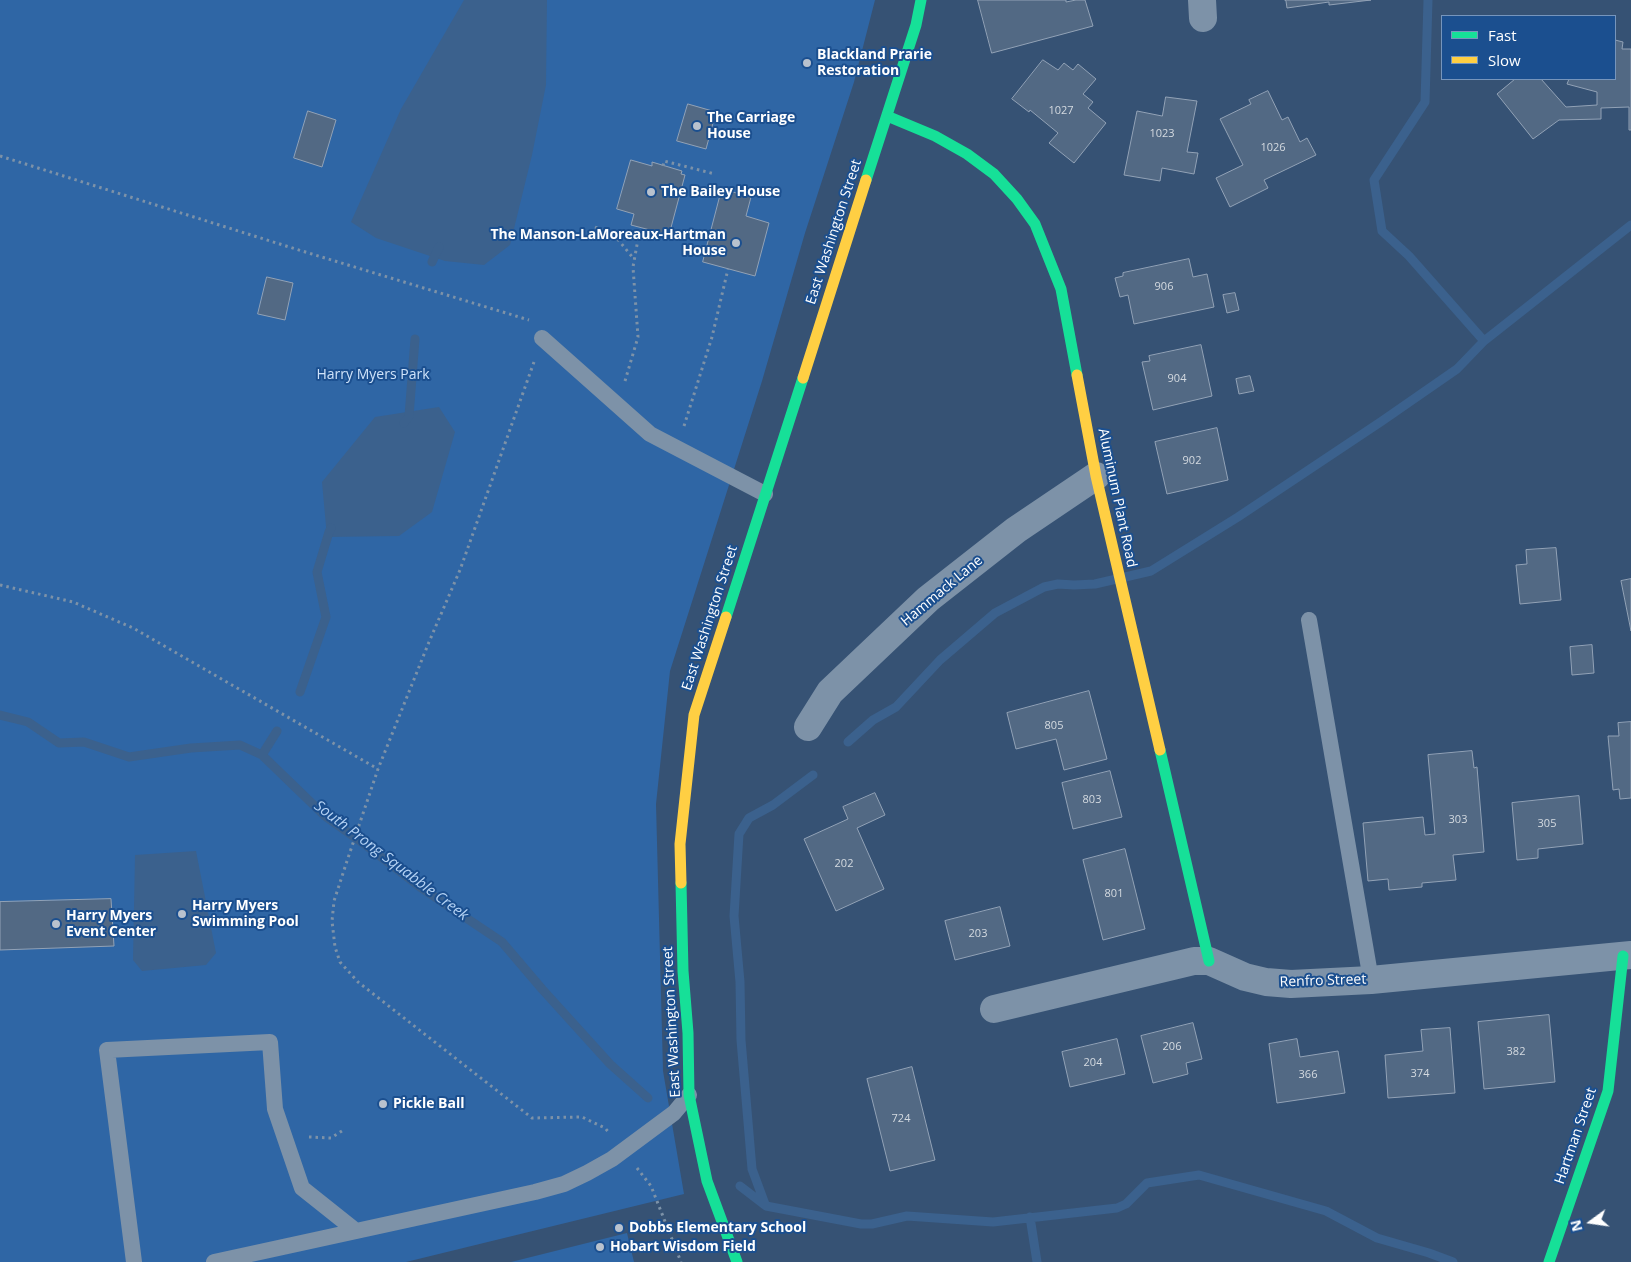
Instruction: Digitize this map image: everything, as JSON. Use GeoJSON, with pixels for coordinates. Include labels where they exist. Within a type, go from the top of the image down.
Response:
{"type":"FeatureCollection","features":[{"type":"Feature","properties":{"kind":"street","name":"East Washington Street"},"geometry":{"type":"LineString","coordinates":[[737,1262],[706,1180],[689,1095],[688,1034],[683,971],[680,844],[694,716],[916,25],[920,0]]}},
{"type":"Feature","properties":{"kind":"street","name":"Aluminum Plant Road"},"geometry":{"type":"LineString","coordinates":[[887,116],[935,136],[967,154],[994,174],[1016,199],[1034,224],[1061,289],[1096,476],[1209,961]]}},
{"type":"Feature","properties":{"kind":"street","name":"Hammack Lane"},"geometry":{"type":"LineString","coordinates":[[808,727],[830,692],[928,599],[1016,530],[1096,476]]}},
{"type":"Feature","properties":{"kind":"street","name":"Renfro Street"},"geometry":{"type":"LineString","coordinates":[[994,1009],[1194,961],[1209,961],[1245,977],[1266,982],[1291,984],[1371,980],[1627,955]]}},
{"type":"Feature","properties":{"kind":"street","name":"Hartman Street"},"geometry":{"type":"LineString","coordinates":[[1549,1262],[1608,1091],[1627,955]]}},
{"type":"Feature","properties":{"kind":"lane"},"geometry":{"type":"LineString","coordinates":[[542,338],[650,434],[766,494]]}},
{"type":"Feature","properties":{"kind":"lane"},"geometry":{"type":"LineString","coordinates":[[1309,620],[1371,980]]}},
{"type":"Feature","properties":{"kind":"lane"},"geometry":{"type":"LineString","coordinates":[[134,1262],[107,1050],[270,1042],[275,1109],[302,1188],[356,1231]]}},
{"type":"Feature","properties":{"kind":"lane"},"geometry":{"type":"LineString","coordinates":[[214,1262],[535,1192],[564,1184],[587,1173],[623,1151],[674,1113],[689,1095]]}},
{"type":"Feature","properties":{"kind":"path"},"geometry":{"type":"LineString","coordinates":[[0,156],[546,325],[460,570],[428,642],[359,823],[334,901],[332,921],[334,947],[340,962],[358,982],[532,1118],[582,1116],[605,1128],[651,1186],[681,1262]]}},
{"type":"Feature","properties":{"kind":"path"},"geometry":{"type":"LineString","coordinates":[[663,166],[664,160],[715,174]]}},
{"type":"Feature","properties":{"kind":"path"},"geometry":{"type":"LineString","coordinates":[[595,227],[615,236],[634,259]]}},
{"type":"Feature","properties":{"kind":"path"},"geometry":{"type":"LineString","coordinates":[[618,406],[638,336],[633,267],[640,228]]}},
{"type":"Feature","properties":{"kind":"path"},"geometry":{"type":"LineString","coordinates":[[677,448],[712,337],[728,269]]}},
{"type":"Feature","properties":{"kind":"path"},"geometry":{"type":"LineString","coordinates":[[0,585],[73,602],[133,628],[378,769]]}},
{"type":"Feature","properties":{"kind":"path"},"geometry":{"type":"LineString","coordinates":[[287,1143],[309,1137],[331,1138],[345,1129]]}},
{"type":"Feature","properties":{"kind":"green space","name":"Harry Myers Park"},"geometry":{"type":"Polygon","coordinates":[[[0,0],[875,0],[854,82],[805,233],[762,381],[670,671],[656,804],[663,1071],[684,1194],[406,1262],[0,1262],[0,0]]]}},
{"type":"Feature","properties":{"kind":"green space","name":"Hobart Wisdom Field"},"geometry":{"type":"Polygon","coordinates":[[[627,1233],[634,1262],[511,1262],[627,1233]]]}},
{"type":"Feature","properties":{"kind":"shaded area"},"geometry":{"type":"Polygon","coordinates":[[[464,0],[547,0],[546,85],[532,155],[510,245],[484,265],[445,261],[376,238],[351,222],[401,109],[464,0]]]}},
{"type":"Feature","properties":{"kind":"shaded area"},"geometry":{"type":"Polygon","coordinates":[[[439,407],[455,432],[432,512],[399,536],[327,537],[322,482],[375,417],[439,407]]]}},
{"type":"Feature","properties":{"kind":"shaded area"},"geometry":{"type":"Polygon","coordinates":[[[196,851],[216,953],[206,965],[142,971],[133,960],[135,855],[196,851]]]}},
{"type":"Feature","properties":{"kind":"building"},"geometry":{"type":"Polygon","coordinates":[[[978,0],[1066,0],[1066,2],[1085,0],[1093,26],[992,53],[978,0]]]}},
{"type":"Feature","properties":{"kind":"building"},"geometry":{"type":"Polygon","coordinates":[[[1285,0],[1371,0],[1329,5],[1329,2],[1287,8],[1285,0]]]}},
{"type":"Feature","properties":{"kind":"building"},"geometry":{"type":"Polygon","coordinates":[[[1616,40],[1623,42],[1622,49],[1631,49],[1631,130],[1629,130],[1629,107],[1601,108],[1601,119],[1559,120],[1533,139],[1497,94],[1514,80],[1542,80],[1566,107],[1597,105],[1597,92],[1567,84],[1569,80],[1616,80],[1616,40]]]}},
{"type":"Feature","properties":{"kind":"building"},"geometry":{"type":"Polygon","coordinates":[[[1043,60],[1058,70],[1064,63],[1073,70],[1078,64],[1096,79],[1083,94],[1093,102],[1088,108],[1106,123],[1074,163],[1049,143],[1058,133],[1030,110],[1029,112],[1012,99],[1043,60]]]}},
{"type":"Feature","properties":{"kind":"building"},"geometry":{"type":"Polygon","coordinates":[[[1268,91],[1282,120],[1288,117],[1300,142],[1307,138],[1316,155],[1264,180],[1268,188],[1230,207],[1216,178],[1243,165],[1220,119],[1251,104],[1249,100],[1268,91]]]}},
{"type":"Feature","properties":{"kind":"building"},"geometry":{"type":"Polygon","coordinates":[[[1166,97],[1197,101],[1187,152],[1198,153],[1194,174],[1162,168],[1160,181],[1124,175],[1137,111],[1162,116],[1166,97]]]}},
{"type":"Feature","properties":{"kind":"building","name":"The Carriage House"},"geometry":{"type":"Polygon","coordinates":[[[688,104],[716,112],[706,149],[677,141],[688,104]]]}},
{"type":"Feature","properties":{"kind":"building"},"geometry":{"type":"Polygon","coordinates":[[[308,111],[336,120],[322,167],[294,158],[308,111]]]}},
{"type":"Feature","properties":{"kind":"building","name":"The Bailey House"},"geometry":{"type":"Polygon","coordinates":[[[631,160],[652,166],[652,162],[682,171],[681,174],[685,175],[669,235],[631,225],[634,214],[617,209],[631,160]]]}},
{"type":"Feature","properties":{"kind":"building","name":"The Manson-LaMoreaux-Hartman House"},"geometry":{"type":"Polygon","coordinates":[[[722,189],[751,197],[746,216],[769,223],[755,276],[703,262],[722,189]]]}},
{"type":"Feature","properties":{"kind":"building"},"geometry":{"type":"Polygon","coordinates":[[[1189,259],[1193,277],[1207,274],[1214,307],[1134,324],[1128,295],[1120,297],[1115,278],[1123,276],[1123,273],[1189,259]]]}},
{"type":"Feature","properties":{"kind":"building"},"geometry":{"type":"Polygon","coordinates":[[[267,277],[293,283],[285,320],[258,314],[267,277]]]}},
{"type":"Feature","properties":{"kind":"building"},"geometry":{"type":"Polygon","coordinates":[[[1235,293],[1239,310],[1227,313],[1223,295],[1235,293]]]}},
{"type":"Feature","properties":{"kind":"building"},"geometry":{"type":"Polygon","coordinates":[[[1201,345],[1212,396],[1153,410],[1142,362],[1150,361],[1149,356],[1201,345]]]}},
{"type":"Feature","properties":{"kind":"building"},"geometry":{"type":"Polygon","coordinates":[[[1250,376],[1254,391],[1239,394],[1236,379],[1250,376]]]}},
{"type":"Feature","properties":{"kind":"building"},"geometry":{"type":"Polygon","coordinates":[[[1217,428],[1228,480],[1167,494],[1155,442],[1217,428]]]}},
{"type":"Feature","properties":{"kind":"building"},"geometry":{"type":"Polygon","coordinates":[[[1556,548],[1561,600],[1520,604],[1516,565],[1527,564],[1526,550],[1556,548]]]}},
{"type":"Feature","properties":{"kind":"building"},"geometry":{"type":"Polygon","coordinates":[[[1631,579],[1631,631],[1621,581],[1631,579]]]}},
{"type":"Feature","properties":{"kind":"building"},"geometry":{"type":"Polygon","coordinates":[[[1592,645],[1594,673],[1572,675],[1570,647],[1592,645]]]}},
{"type":"Feature","properties":{"kind":"building"},"geometry":{"type":"Polygon","coordinates":[[[1089,691],[1107,759],[1064,770],[1056,739],[1016,749],[1007,713],[1089,691]]]}},
{"type":"Feature","properties":{"kind":"building"},"geometry":{"type":"Polygon","coordinates":[[[1631,722],[1631,798],[1620,799],[1619,789],[1613,790],[1608,736],[1619,736],[1618,723],[1631,722]]]}},
{"type":"Feature","properties":{"kind":"building"},"geometry":{"type":"Polygon","coordinates":[[[1472,751],[1474,768],[1477,767],[1484,852],[1453,855],[1456,880],[1422,883],[1422,887],[1389,890],[1388,879],[1368,881],[1363,823],[1423,817],[1425,835],[1435,834],[1428,755],[1472,751]]]}},
{"type":"Feature","properties":{"kind":"building"},"geometry":{"type":"Polygon","coordinates":[[[1110,771],[1122,817],[1073,829],[1062,783],[1110,771]]]}},
{"type":"Feature","properties":{"kind":"building"},"geometry":{"type":"Polygon","coordinates":[[[875,793],[885,815],[857,828],[884,889],[836,911],[804,839],[848,819],[843,807],[875,793]]]}},
{"type":"Feature","properties":{"kind":"building"},"geometry":{"type":"Polygon","coordinates":[[[1579,796],[1583,844],[1538,849],[1538,858],[1517,860],[1512,803],[1579,796]]]}},
{"type":"Feature","properties":{"kind":"building"},"geometry":{"type":"Polygon","coordinates":[[[1125,849],[1145,929],[1103,940],[1083,860],[1125,849]]]}},
{"type":"Feature","properties":{"kind":"building","name":"Harry Myers Event Center"},"geometry":{"type":"Polygon","coordinates":[[[111,899],[114,946],[0,950],[0,902],[111,899]]]}},
{"type":"Feature","properties":{"kind":"building"},"geometry":{"type":"Polygon","coordinates":[[[1000,907],[1010,946],[955,960],[945,921],[1000,907]]]}},
{"type":"Feature","properties":{"kind":"building"},"geometry":{"type":"Polygon","coordinates":[[[1549,1015],[1555,1082],[1484,1089],[1478,1022],[1549,1015]]]}},
{"type":"Feature","properties":{"kind":"building"},"geometry":{"type":"Polygon","coordinates":[[[1193,1023],[1202,1059],[1186,1063],[1188,1074],[1153,1083],[1141,1036],[1193,1023]]]}},
{"type":"Feature","properties":{"kind":"building"},"geometry":{"type":"Polygon","coordinates":[[[1450,1028],[1455,1093],[1388,1098],[1385,1055],[1423,1051],[1421,1030],[1450,1028]]]}},
{"type":"Feature","properties":{"kind":"building"},"geometry":{"type":"Polygon","coordinates":[[[1117,1039],[1125,1074],[1070,1087],[1062,1052],[1117,1039]]]}},
{"type":"Feature","properties":{"kind":"building"},"geometry":{"type":"Polygon","coordinates":[[[1297,1039],[1300,1057],[1338,1051],[1345,1093],[1277,1103],[1269,1044],[1297,1039]]]}},
{"type":"Feature","properties":{"kind":"building"},"geometry":{"type":"Polygon","coordinates":[[[912,1067],[935,1160],[890,1171],[867,1079],[912,1067]]]}},
{"type":"Feature","properties":{"kind":"waterway"},"geometry":{"type":"LineString","coordinates":[[1428,0],[1425,102],[1374,180],[1382,231],[1409,256],[1484,341]]}},
{"type":"Feature","properties":{"kind":"waterway"},"geometry":{"type":"LineString","coordinates":[[848,742],[873,720],[896,707],[940,660],[995,613],[1044,587],[1058,584],[1095,584],[1151,571],[1238,517],[1457,369],[1484,341],[1631,225]]}},
{"type":"Feature","properties":{"kind":"waterway"},"geometry":{"type":"LineString","coordinates":[[432,262],[439,247]]}},
{"type":"Feature","properties":{"kind":"waterway"},"geometry":{"type":"LineString","coordinates":[[404,423],[409,416],[415,339]]}},
{"type":"Feature","properties":{"kind":"waterway"},"geometry":{"type":"LineString","coordinates":[[300,692],[326,617],[317,572],[331,528]]}},
{"type":"Feature","properties":{"kind":"waterway","name":"South Prong Squabble Creek"},"geometry":{"type":"LineString","coordinates":[[0,715],[28,722],[59,743],[84,742],[129,757],[191,748],[240,745],[262,755],[325,816],[420,887],[502,942],[610,1064],[648,1098]]}},
{"type":"Feature","properties":{"kind":"waterway"},"geometry":{"type":"LineString","coordinates":[[262,755],[277,731]]}},
{"type":"Feature","properties":{"kind":"waterway"},"geometry":{"type":"LineString","coordinates":[[765,1204],[752,1169],[741,1040],[740,982],[734,916],[739,834],[749,818],[773,805],[813,775]]}},
{"type":"Feature","properties":{"kind":"waterway","name":"South Prong Squabble Creek"},"geometry":{"type":"LineString","coordinates":[[740,1186],[766,1206],[861,1224],[872,1224],[907,1216],[993,1222],[1117,1208],[1126,1204],[1147,1183],[1199,1175],[1326,1211],[1377,1238],[1453,1262]]}},
{"type":"Feature","properties":{"kind":"waterway"},"geometry":{"type":"LineString","coordinates":[[1030,1217],[1037,1262]]}},
{"type":"Feature","properties":{"kind":"traffic: fast"},"geometry":{"type":"LineString","coordinates":[[866,180],[916,25],[921,0]]}},
{"type":"Feature","properties":{"kind":"traffic: fast"},"geometry":{"type":"LineString","coordinates":[[887,116],[935,136],[967,154],[994,174],[1017,199],[1035,224],[1061,289],[1077,375]]}},
{"type":"Feature","properties":{"kind":"traffic: fast"},"geometry":{"type":"LineString","coordinates":[[726,617],[803,378]]}},
{"type":"Feature","properties":{"kind":"traffic: fast"},"geometry":{"type":"LineString","coordinates":[[1160,750],[1209,961]]}},
{"type":"Feature","properties":{"kind":"traffic: fast"},"geometry":{"type":"LineString","coordinates":[[681,883],[689,1095],[707,1181],[737,1262]]}},
{"type":"Feature","properties":{"kind":"traffic: fast"},"geometry":{"type":"LineString","coordinates":[[1549,1262],[1608,1091],[1623,956]]}},
{"type":"Feature","properties":{"kind":"traffic: slow"},"geometry":{"type":"LineString","coordinates":[[803,378],[866,180]]}},
{"type":"Feature","properties":{"kind":"traffic: slow"},"geometry":{"type":"LineString","coordinates":[[1077,375],[1096,476],[1160,750]]}},
{"type":"Feature","properties":{"kind":"traffic: slow"},"geometry":{"type":"LineString","coordinates":[[681,883],[680,844],[694,715],[726,617]]}},
{"type":"Feature","properties":{"kind":"place","name":"Blackland Prarie Restoration"},"geometry":{"type":"Point","coordinates":[807,63]}},
{"type":"Feature","properties":{"kind":"place","name":"The Carriage House"},"geometry":{"type":"Point","coordinates":[697,126]}},
{"type":"Feature","properties":{"kind":"place","name":"The Bailey House"},"geometry":{"type":"Point","coordinates":[651,192]}},
{"type":"Feature","properties":{"kind":"place","name":"The Manson-LaMoreaux-Hartman House"},"geometry":{"type":"Point","coordinates":[736,243]}},
{"type":"Feature","properties":{"kind":"place","name":"Harry Myers Swimming Pool"},"geometry":{"type":"Point","coordinates":[182,914]}},
{"type":"Feature","properties":{"kind":"place","name":"Harry Myers Event Center"},"geometry":{"type":"Point","coordinates":[56,924]}},
{"type":"Feature","properties":{"kind":"place","name":"Pickle Ball"},"geometry":{"type":"Point","coordinates":[383,1104]}},
{"type":"Feature","properties":{"kind":"place","name":"Dobbs Elementary School"},"geometry":{"type":"Point","coordinates":[619,1228]}},
{"type":"Feature","properties":{"kind":"place","name":"Hobart Wisdom Field"},"geometry":{"type":"Point","coordinates":[600,1247]}}]}
